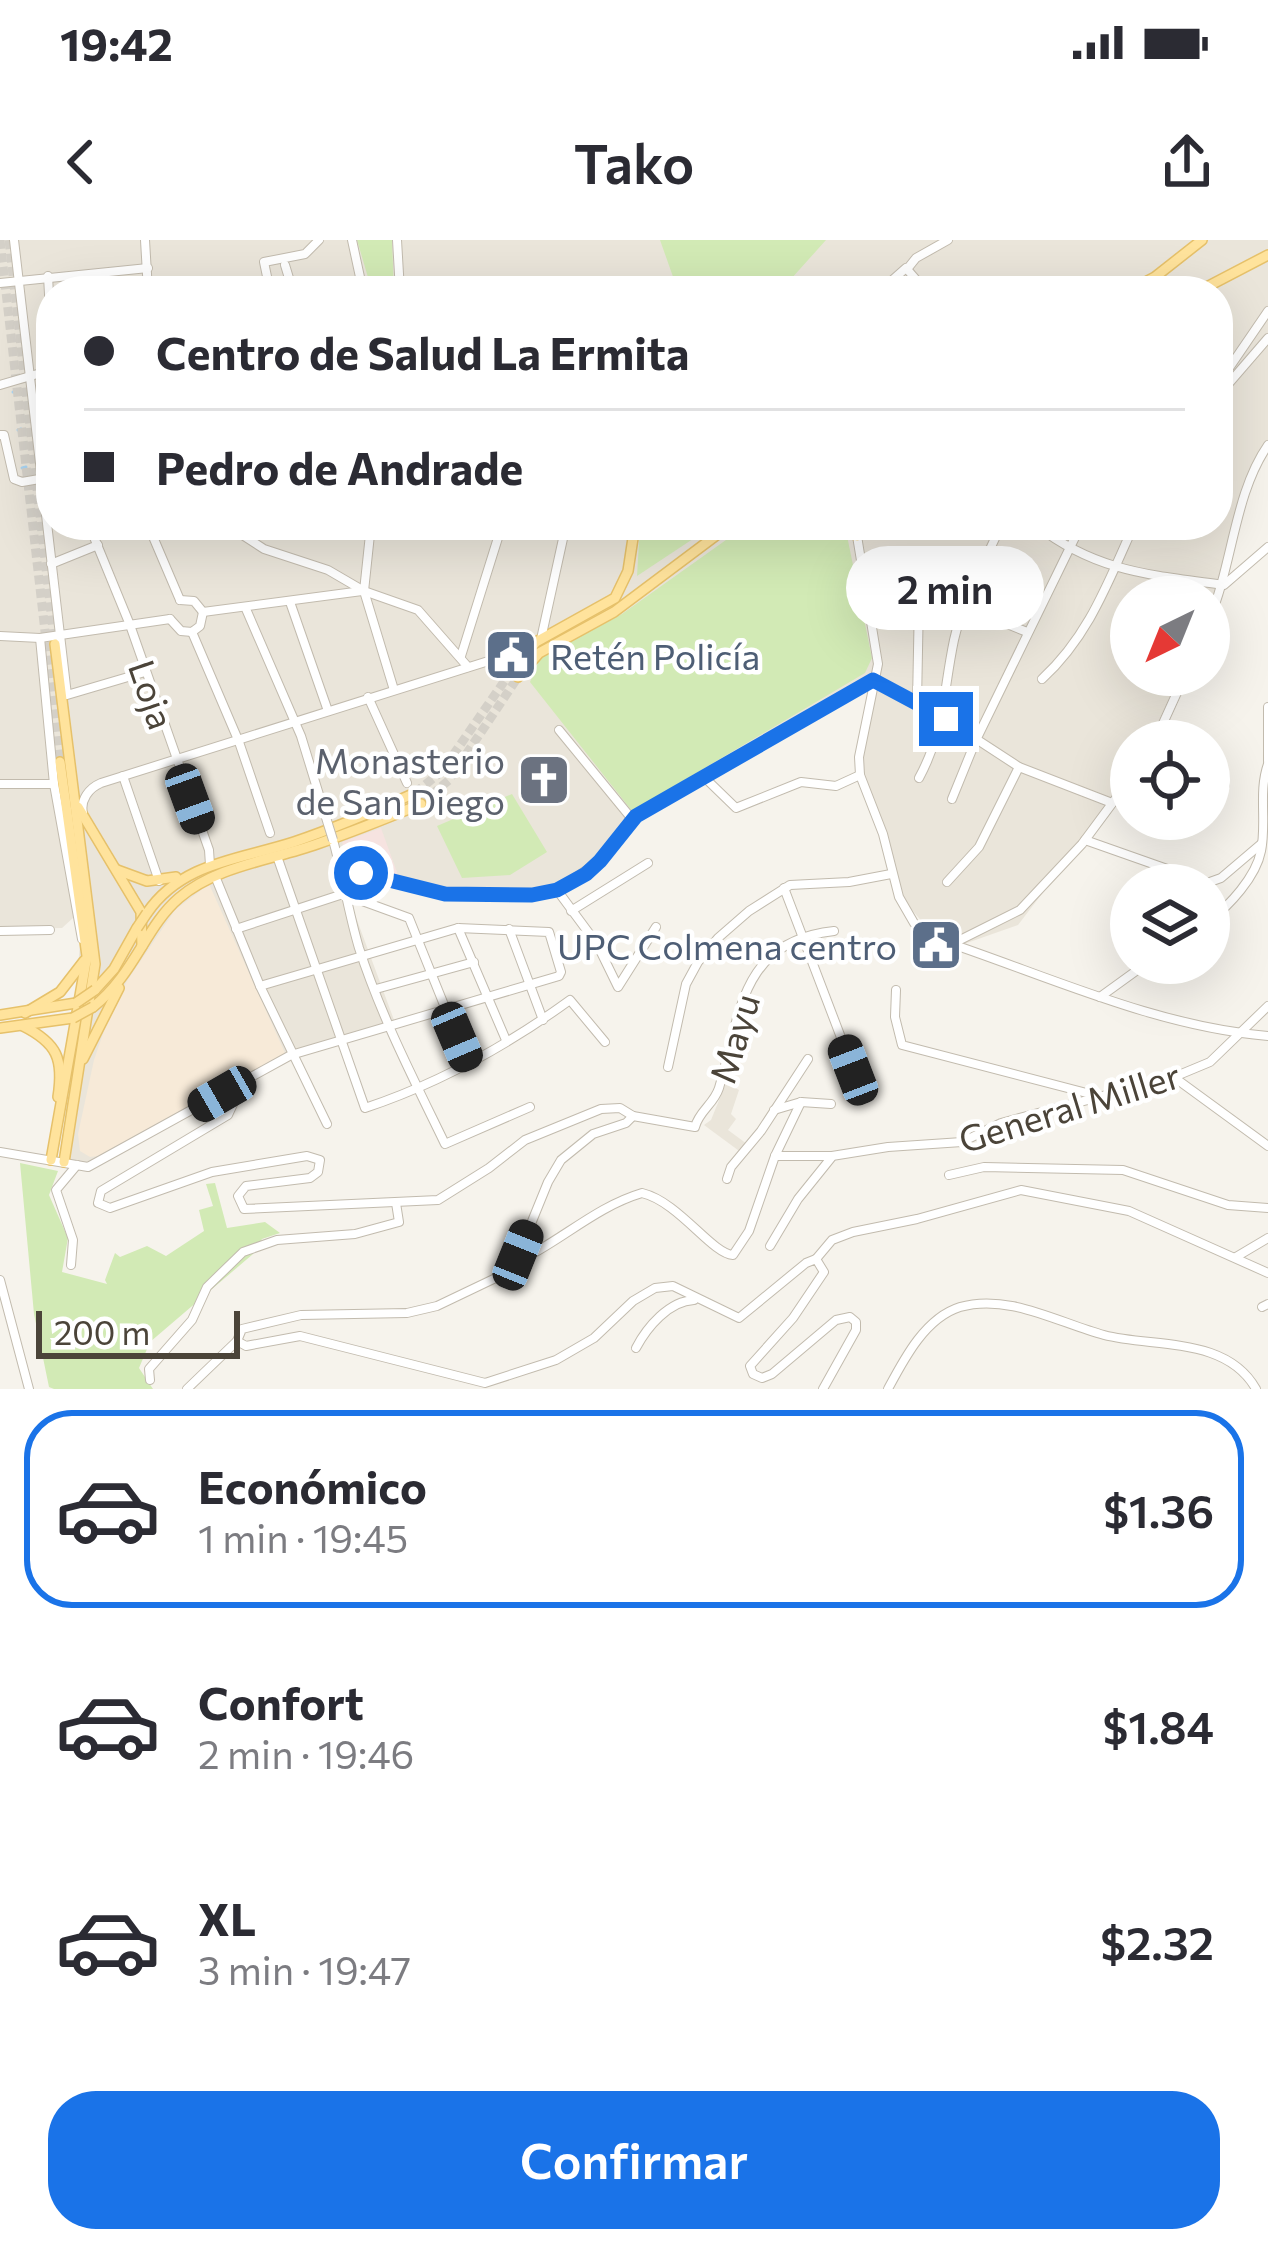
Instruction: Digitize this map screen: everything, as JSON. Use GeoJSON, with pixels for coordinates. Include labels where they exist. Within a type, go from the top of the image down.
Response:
{"type":"FeatureCollection","features":[{"type":"Feature","properties":{"kind":"main road"},"geometry":{"type":"LineString","coordinates":[[1156,276],[1202,240]]}},
{"type":"Feature","properties":{"kind":"main road"},"geometry":{"type":"LineString","coordinates":[[1230,276],[1267,258]]}},
{"type":"Feature","properties":{"kind":"main road"},"geometry":{"type":"LineString","coordinates":[[632,540],[628,581],[639,591]]}},
{"type":"Feature","properties":{"kind":"main road"},"geometry":{"type":"LineString","coordinates":[[628,572],[615,598],[536,643],[514,675],[539,653],[607,616],[709,540]]}},
{"type":"Feature","properties":{"kind":"main road"},"geometry":{"type":"LineString","coordinates":[[57,640],[95,964],[64,1162]]}},
{"type":"Feature","properties":{"kind":"main road"},"geometry":{"type":"LineString","coordinates":[[51,1160],[86,951],[60,762]]}},
{"type":"Feature","properties":{"kind":"main road"},"geometry":{"type":"LineString","coordinates":[[78,1069],[125,977],[172,904],[213,870],[321,832],[411,788]]}},
{"type":"Feature","properties":{"kind":"main road"},"geometry":{"type":"LineString","coordinates":[[116,869],[133,878],[159,881],[213,870],[316,845],[422,804]]}},
{"type":"Feature","properties":{"kind":"main road"},"geometry":{"type":"LineString","coordinates":[[79,808],[142,915],[138,957]]}},
{"type":"Feature","properties":{"kind":"main road"},"geometry":{"type":"LineString","coordinates":[[80,836],[88,825]]}},
{"type":"Feature","properties":{"kind":"main road"},"geometry":{"type":"LineString","coordinates":[[0,1028],[76,1003],[95,989],[114,969],[147,913],[170,885],[192,872]]}},
{"type":"Feature","properties":{"kind":"main road"},"geometry":{"type":"LineString","coordinates":[[24,1020],[60,992],[86,951]]}},
{"type":"Feature","properties":{"kind":"main road"},"geometry":{"type":"LineString","coordinates":[[0,1016],[74,1018],[125,977]]}},
{"type":"Feature","properties":{"kind":"main road"},"geometry":{"type":"LineString","coordinates":[[24,1020],[47,1039],[61,1062],[56,1138]]}},
{"type":"Feature","properties":{"kind":"street"},"geometry":{"type":"LineString","coordinates":[[14,240],[36,422]]}},
{"type":"Feature","properties":{"kind":"street"},"geometry":{"type":"LineString","coordinates":[[145,240],[148,276]]}},
{"type":"Feature","properties":{"kind":"street"},"geometry":{"type":"LineString","coordinates":[[266,276],[264,262],[305,254],[319,240]]}},
{"type":"Feature","properties":{"kind":"street"},"geometry":{"type":"LineString","coordinates":[[352,240],[360,276]]}},
{"type":"Feature","properties":{"kind":"street"},"geometry":{"type":"LineString","coordinates":[[397,240],[399,276]]}},
{"type":"Feature","properties":{"kind":"street"},"geometry":{"type":"LineString","coordinates":[[898,276],[916,258],[948,240]]}},
{"type":"Feature","properties":{"kind":"street"},"geometry":{"type":"LineString","coordinates":[[285,266],[287,276]]}},
{"type":"Feature","properties":{"kind":"street"},"geometry":{"type":"LineString","coordinates":[[48,276],[148,268]]}},
{"type":"Feature","properties":{"kind":"street"},"geometry":{"type":"LineString","coordinates":[[908,268],[914,276]]}},
{"type":"Feature","properties":{"kind":"street"},"geometry":{"type":"LineString","coordinates":[[0,283],[36,278]]}},
{"type":"Feature","properties":{"kind":"street"},"geometry":{"type":"LineString","coordinates":[[1233,364],[1268,311]]}},
{"type":"Feature","properties":{"kind":"street"},"geometry":{"type":"LineString","coordinates":[[1233,368],[1268,338]]}},
{"type":"Feature","properties":{"kind":"street"},"geometry":{"type":"LineString","coordinates":[[0,385],[36,375]]}},
{"type":"Feature","properties":{"kind":"street"},"geometry":{"type":"LineString","coordinates":[[2,435],[14,479],[36,478]]}},
{"type":"Feature","properties":{"kind":"street"},"geometry":{"type":"LineString","coordinates":[[1226,576],[1252,469],[1268,445]]}},
{"type":"Feature","properties":{"kind":"street"},"geometry":{"type":"LineString","coordinates":[[50,540],[57,640],[67,695],[145,672]]}},
{"type":"Feature","properties":{"kind":"street","name":"Loja"},"geometry":{"type":"LineString","coordinates":[[96,540],[130,625],[213,870],[260,986],[327,1124]]}},
{"type":"Feature","properties":{"kind":"street"},"geometry":{"type":"LineString","coordinates":[[154,540],[180,601]]}},
{"type":"Feature","properties":{"kind":"street"},"geometry":{"type":"LineString","coordinates":[[252,540],[420,612],[464,662]]}},
{"type":"Feature","properties":{"kind":"street"},"geometry":{"type":"LineString","coordinates":[[369,540],[364,591],[394,690]]}},
{"type":"Feature","properties":{"kind":"street"},"geometry":{"type":"LineString","coordinates":[[464,662],[498,540]]}},
{"type":"Feature","properties":{"kind":"street"},"geometry":{"type":"LineString","coordinates":[[79,808],[91,789],[123,776],[239,742],[464,662],[536,643],[562,540]]}},
{"type":"Feature","properties":{"kind":"street"},"geometry":{"type":"LineString","coordinates":[[857,540],[878,664],[860,775],[883,834],[891,874],[914,923],[937,939],[1098,998],[1241,1034],[1268,1036]]}},
{"type":"Feature","properties":{"kind":"street"},"geometry":{"type":"LineString","coordinates":[[919,778],[944,718],[955,640],[965,607],[994,540]]}},
{"type":"Feature","properties":{"kind":"street"},"geometry":{"type":"LineString","coordinates":[[1056,540],[1115,569],[1163,576]]}},
{"type":"Feature","properties":{"kind":"street"},"geometry":{"type":"LineString","coordinates":[[952,799],[1074,540]]}},
{"type":"Feature","properties":{"kind":"street"},"geometry":{"type":"LineString","coordinates":[[1042,680],[1086,628],[1128,540]]}},
{"type":"Feature","properties":{"kind":"street"},"geometry":{"type":"LineString","coordinates":[[51,564],[98,545]]}},
{"type":"Feature","properties":{"kind":"street"},"geometry":{"type":"LineString","coordinates":[[1230,580],[1268,547]]}},
{"type":"Feature","properties":{"kind":"street"},"geometry":{"type":"LineString","coordinates":[[203,613],[364,591]]}},
{"type":"Feature","properties":{"kind":"street"},"geometry":{"type":"LineString","coordinates":[[869,592],[965,607],[1027,632]]}},
{"type":"Feature","properties":{"kind":"street"},"geometry":{"type":"LineString","coordinates":[[917,702],[919,598]]}},
{"type":"Feature","properties":{"kind":"street"},"geometry":{"type":"LineString","coordinates":[[180,601],[194,601],[203,613],[200,626],[192,632],[176,628],[170,619],[180,601]]}},
{"type":"Feature","properties":{"kind":"street"},"geometry":{"type":"LineString","coordinates":[[290,602],[328,711]]}},
{"type":"Feature","properties":{"kind":"street"},"geometry":{"type":"LineString","coordinates":[[246,609],[295,723],[343,870],[343,894],[389,1027],[445,1144],[530,1107]]}},
{"type":"Feature","properties":{"kind":"street"},"geometry":{"type":"LineString","coordinates":[[0,636],[57,640],[170,619]]}},
{"type":"Feature","properties":{"kind":"street"},"geometry":{"type":"LineString","coordinates":[[192,632],[239,742],[270,833]]}},
{"type":"Feature","properties":{"kind":"street"},"geometry":{"type":"LineString","coordinates":[[40,638],[54,784],[86,951]]}},
{"type":"Feature","properties":{"kind":"street"},"geometry":{"type":"LineString","coordinates":[[873,680],[944,718],[1019,767],[1110,802]]}},
{"type":"Feature","properties":{"kind":"street"},"geometry":{"type":"LineString","coordinates":[[343,870],[445,894],[532,895],[557,890],[600,861],[632,819],[873,680]]}},
{"type":"Feature","properties":{"kind":"street"},"geometry":{"type":"LineString","coordinates":[[368,698],[411,788]]}},
{"type":"Feature","properties":{"kind":"street"},"geometry":{"type":"LineString","coordinates":[[1230,901],[1256,868],[1261,844],[1268,707]]}},
{"type":"Feature","properties":{"kind":"street"},"geometry":{"type":"LineString","coordinates":[[559,730],[632,819]]}},
{"type":"Feature","properties":{"kind":"street"},"geometry":{"type":"LineString","coordinates":[[947,882],[979,847],[1019,767]]}},
{"type":"Feature","properties":{"kind":"street"},"geometry":{"type":"LineString","coordinates":[[703,776],[736,808],[801,782],[836,786],[860,775]]}},
{"type":"Feature","properties":{"kind":"street"},"geometry":{"type":"LineString","coordinates":[[123,776],[159,881]]}},
{"type":"Feature","properties":{"kind":"street"},"geometry":{"type":"LineString","coordinates":[[0,784],[54,784]]}},
{"type":"Feature","properties":{"kind":"street"},"geometry":{"type":"LineString","coordinates":[[952,944],[1020,910],[1110,806]]}},
{"type":"Feature","properties":{"kind":"street"},"geometry":{"type":"LineString","coordinates":[[1085,840],[1207,883],[1221,878],[1261,844]]}},
{"type":"Feature","properties":{"kind":"street"},"geometry":{"type":"LineString","coordinates":[[278,859],[365,1108],[418,1090],[573,1000],[605,1042]]}},
{"type":"Feature","properties":{"kind":"street"},"geometry":{"type":"LineString","coordinates":[[571,911],[647,863]]}},
{"type":"Feature","properties":{"kind":"street"},"geometry":{"type":"LineString","coordinates":[[668,1067],[686,984],[718,938],[784,888],[891,874]]}},
{"type":"Feature","properties":{"kind":"street"},"geometry":{"type":"LineString","coordinates":[[784,888],[853,1070]]}},
{"type":"Feature","properties":{"kind":"street"},"geometry":{"type":"LineString","coordinates":[[557,890],[597,944],[618,987],[656,927]]}},
{"type":"Feature","properties":{"kind":"street"},"geometry":{"type":"LineString","coordinates":[[236,928],[343,894],[409,918],[467,1062]]}},
{"type":"Feature","properties":{"kind":"street"},"geometry":{"type":"LineString","coordinates":[[458,928],[506,1040]]}},
{"type":"Feature","properties":{"kind":"street"},"geometry":{"type":"LineString","coordinates":[[0,1152],[88,1167],[291,1055],[561,975],[549,932],[458,928],[260,986]]}},
{"type":"Feature","properties":{"kind":"street"},"geometry":{"type":"LineString","coordinates":[[509,929],[543,1020]]}},
{"type":"Feature","properties":{"kind":"street"},"geometry":{"type":"LineString","coordinates":[[0,931],[50,930]]}},
{"type":"Feature","properties":{"kind":"street","name":"Mayu"},"geometry":{"type":"LineString","coordinates":[[633,1116],[695,1126],[718,1092],[735,1015],[752,976],[802,938],[834,931]]}},
{"type":"Feature","properties":{"kind":"street"},"geometry":{"type":"LineString","coordinates":[[923,948],[937,939]]}},
{"type":"Feature","properties":{"kind":"street"},"geometry":{"type":"LineString","coordinates":[[376,989],[474,962]]}},
{"type":"Feature","properties":{"kind":"street"},"geometry":{"type":"LineString","coordinates":[[1098,998],[1118,984]]}},
{"type":"Feature","properties":{"kind":"street"},"geometry":{"type":"LineString","coordinates":[[896,990],[902,1046],[1102,1097]]}},
{"type":"Feature","properties":{"kind":"street","name":"General Miller"},"geometry":{"type":"LineString","coordinates":[[775,1156],[832,1156],[962,1142],[1001,1123],[1174,1078],[1210,1062],[1268,1006]]}},
{"type":"Feature","properties":{"kind":"street"},"geometry":{"type":"LineString","coordinates":[[727,1179],[730,1167],[808,1059]]}},
{"type":"Feature","properties":{"kind":"street"},"geometry":{"type":"LineString","coordinates":[[1174,1078],[1268,1146]]}},
{"type":"Feature","properties":{"kind":"street"},"geometry":{"type":"LineString","coordinates":[[226,1092],[234,1102],[229,1115],[101,1191],[98,1203],[110,1208],[212,1172],[307,1156],[320,1160],[318,1172],[310,1178],[246,1186],[238,1196],[244,1208],[396,1203],[448,1196],[524,1140],[602,1109],[628,1110],[633,1116],[626,1123],[593,1134],[561,1160],[515,1263]]}},
{"type":"Feature","properties":{"kind":"street"},"geometry":{"type":"LineString","coordinates":[[771,1112],[801,1102],[831,1105]]}},
{"type":"Feature","properties":{"kind":"street"},"geometry":{"type":"LineString","coordinates":[[187,1389],[237,1341],[242,1329],[301,1315],[407,1313],[437,1306],[504,1274],[603,1207],[643,1193],[669,1205],[721,1252],[734,1255],[749,1232],[775,1156],[801,1102]]}},
{"type":"Feature","properties":{"kind":"street"},"geometry":{"type":"LineString","coordinates":[[770,1246],[797,1199],[832,1156]]}},
{"type":"Feature","properties":{"kind":"street"},"geometry":{"type":"LineString","coordinates":[[71,1264],[73,1240],[56,1190],[77,1165]]}},
{"type":"Feature","properties":{"kind":"street"},"geometry":{"type":"LineString","coordinates":[[949,1175],[984,1167],[1124,1170],[1228,1205],[1268,1208]]}},
{"type":"Feature","properties":{"kind":"street"},"geometry":{"type":"LineString","coordinates":[[237,1341],[246,1346],[300,1336],[484,1383],[556,1360],[594,1338],[633,1301],[655,1288],[673,1286],[734,1317],[744,1316],[816,1259],[832,1240],[1022,1190],[1130,1211],[1268,1273]]}},
{"type":"Feature","properties":{"kind":"street"},"geometry":{"type":"LineString","coordinates":[[150,1380],[149,1369],[192,1320],[200,1297],[229,1262],[277,1240],[355,1234],[399,1222],[396,1203]]}},
{"type":"Feature","properties":{"kind":"street"},"geometry":{"type":"LineString","coordinates":[[1236,1257],[1268,1238]]}},
{"type":"Feature","properties":{"kind":"street"},"geometry":{"type":"LineString","coordinates":[[816,1259],[824,1272],[793,1318],[750,1366],[762,1378],[772,1374],[836,1321],[850,1318],[856,1330],[823,1389]]}},
{"type":"Feature","properties":{"kind":"street"},"geometry":{"type":"LineString","coordinates":[[0,1280],[29,1389]]}},
{"type":"Feature","properties":{"kind":"street"},"geometry":{"type":"LineString","coordinates":[[636,1348],[674,1306],[684,1300],[701,1300]]}},
{"type":"Feature","properties":{"kind":"street"},"geometry":{"type":"LineString","coordinates":[[887,1389],[936,1320],[956,1309],[980,1305],[1033,1311],[1100,1334],[1162,1342],[1215,1356],[1244,1371],[1256,1389]]}},
{"type":"Feature","properties":{"kind":"shaded area"},"geometry":{"type":"Polygon","coordinates":[[[0,240],[1268,240],[1268,449],[1252,473],[1227,567],[1223,576],[1110,576],[1110,696],[1174,696],[1165,720],[1110,720],[1110,805],[1018,925],[964,944],[930,931],[900,896],[882,831],[859,775],[874,686],[629,819],[576,877],[538,894],[431,893],[337,866],[397,1028],[298,1055],[83,1171],[62,1155],[83,909],[62,928],[0,929],[0,240]]]}},
{"type":"Feature","properties":{"kind":"shaded area"},"geometry":{"type":"Polygon","coordinates":[[[381,828],[398,875],[348,861],[342,842],[381,828]]]}},
{"type":"Feature","properties":{"kind":"shaded area"},"geometry":{"type":"Polygon","coordinates":[[[209,884],[285,1053],[90,1157],[80,1151],[78,1134],[106,1025],[127,981],[175,910],[209,884]]]}},
{"type":"Feature","properties":{"kind":"shaded area"},"geometry":{"type":"Polygon","coordinates":[[[726,1083],[739,1090],[731,1114],[736,1119],[728,1130],[747,1144],[742,1153],[704,1125],[711,1120],[726,1083]]]}},
{"type":"Feature","properties":{"kind":"green space"},"geometry":{"type":"Polygon","coordinates":[[[357,240],[392,240],[393,276],[368,276],[357,240]]]}},
{"type":"Feature","properties":{"kind":"green space"},"geometry":{"type":"Polygon","coordinates":[[[660,240],[826,240],[794,276],[673,276],[660,240]]]}},
{"type":"Feature","properties":{"kind":"green space"},"geometry":{"type":"Polygon","coordinates":[[[639,540],[691,540],[637,576],[639,540]]]}},
{"type":"Feature","properties":{"kind":"green space"},"geometry":{"type":"Polygon","coordinates":[[[726,540],[848,540],[872,658],[865,673],[632,811],[530,682],[540,658],[622,614],[726,540]]]}},
{"type":"Feature","properties":{"kind":"green space"},"geometry":{"type":"Polygon","coordinates":[[[512,794],[547,852],[510,875],[462,878],[437,826],[512,794]]]}},
{"type":"Feature","properties":{"kind":"green space"},"geometry":{"type":"Polygon","coordinates":[[[20,1163],[58,1171],[49,1195],[68,1238],[62,1272],[107,1284],[115,1253],[120,1257],[147,1246],[166,1256],[204,1231],[199,1210],[213,1206],[206,1184],[215,1183],[227,1228],[265,1222],[280,1233],[262,1239],[253,1254],[150,1342],[139,1368],[153,1389],[54,1389],[49,1387],[34,1314],[20,1163]]]}},
{"type":"Feature","properties":{"kind":"waterway"},"geometry":{"type":"LineString","coordinates":[[22,468],[26,467]]}},
{"type":"Feature","properties":{"kind":"tunnel"},"geometry":{"type":"LineString","coordinates":[[0,240],[60,762]]}},
{"type":"Feature","properties":{"kind":"tunnel"},"geometry":{"type":"LineString","coordinates":[[9,240],[36,479]]}},
{"type":"Feature","properties":{"kind":"tunnel"},"geometry":{"type":"LineString","coordinates":[[43,540],[54,639]]}},
{"type":"Feature","properties":{"kind":"tunnel"},"geometry":{"type":"LineString","coordinates":[[415,793],[442,771],[510,673]]}},
{"type":"Feature","properties":{"kind":"tunnel"},"geometry":{"type":"LineString","coordinates":[[421,804],[449,780],[518,677]]}},
{"type":"Feature","properties":{"kind":"place","name":"Retén Policía"},"geometry":{"type":"Point","coordinates":[511,655]}},
{"type":"Feature","properties":{"kind":"place","name":"Monasterio de San Diego"},"geometry":{"type":"Point","coordinates":[544,780]}},
{"type":"Feature","properties":{"kind":"place","name":"UPC Colmena centro"},"geometry":{"type":"Point","coordinates":[936,945]}},
{"type":"Feature","properties":{"kind":"route"},"geometry":{"type":"LineString","coordinates":[[361,873],[445,894],[532,895],[557,890],[600,861],[636,816],[873,680],[946,719]]}}]}
